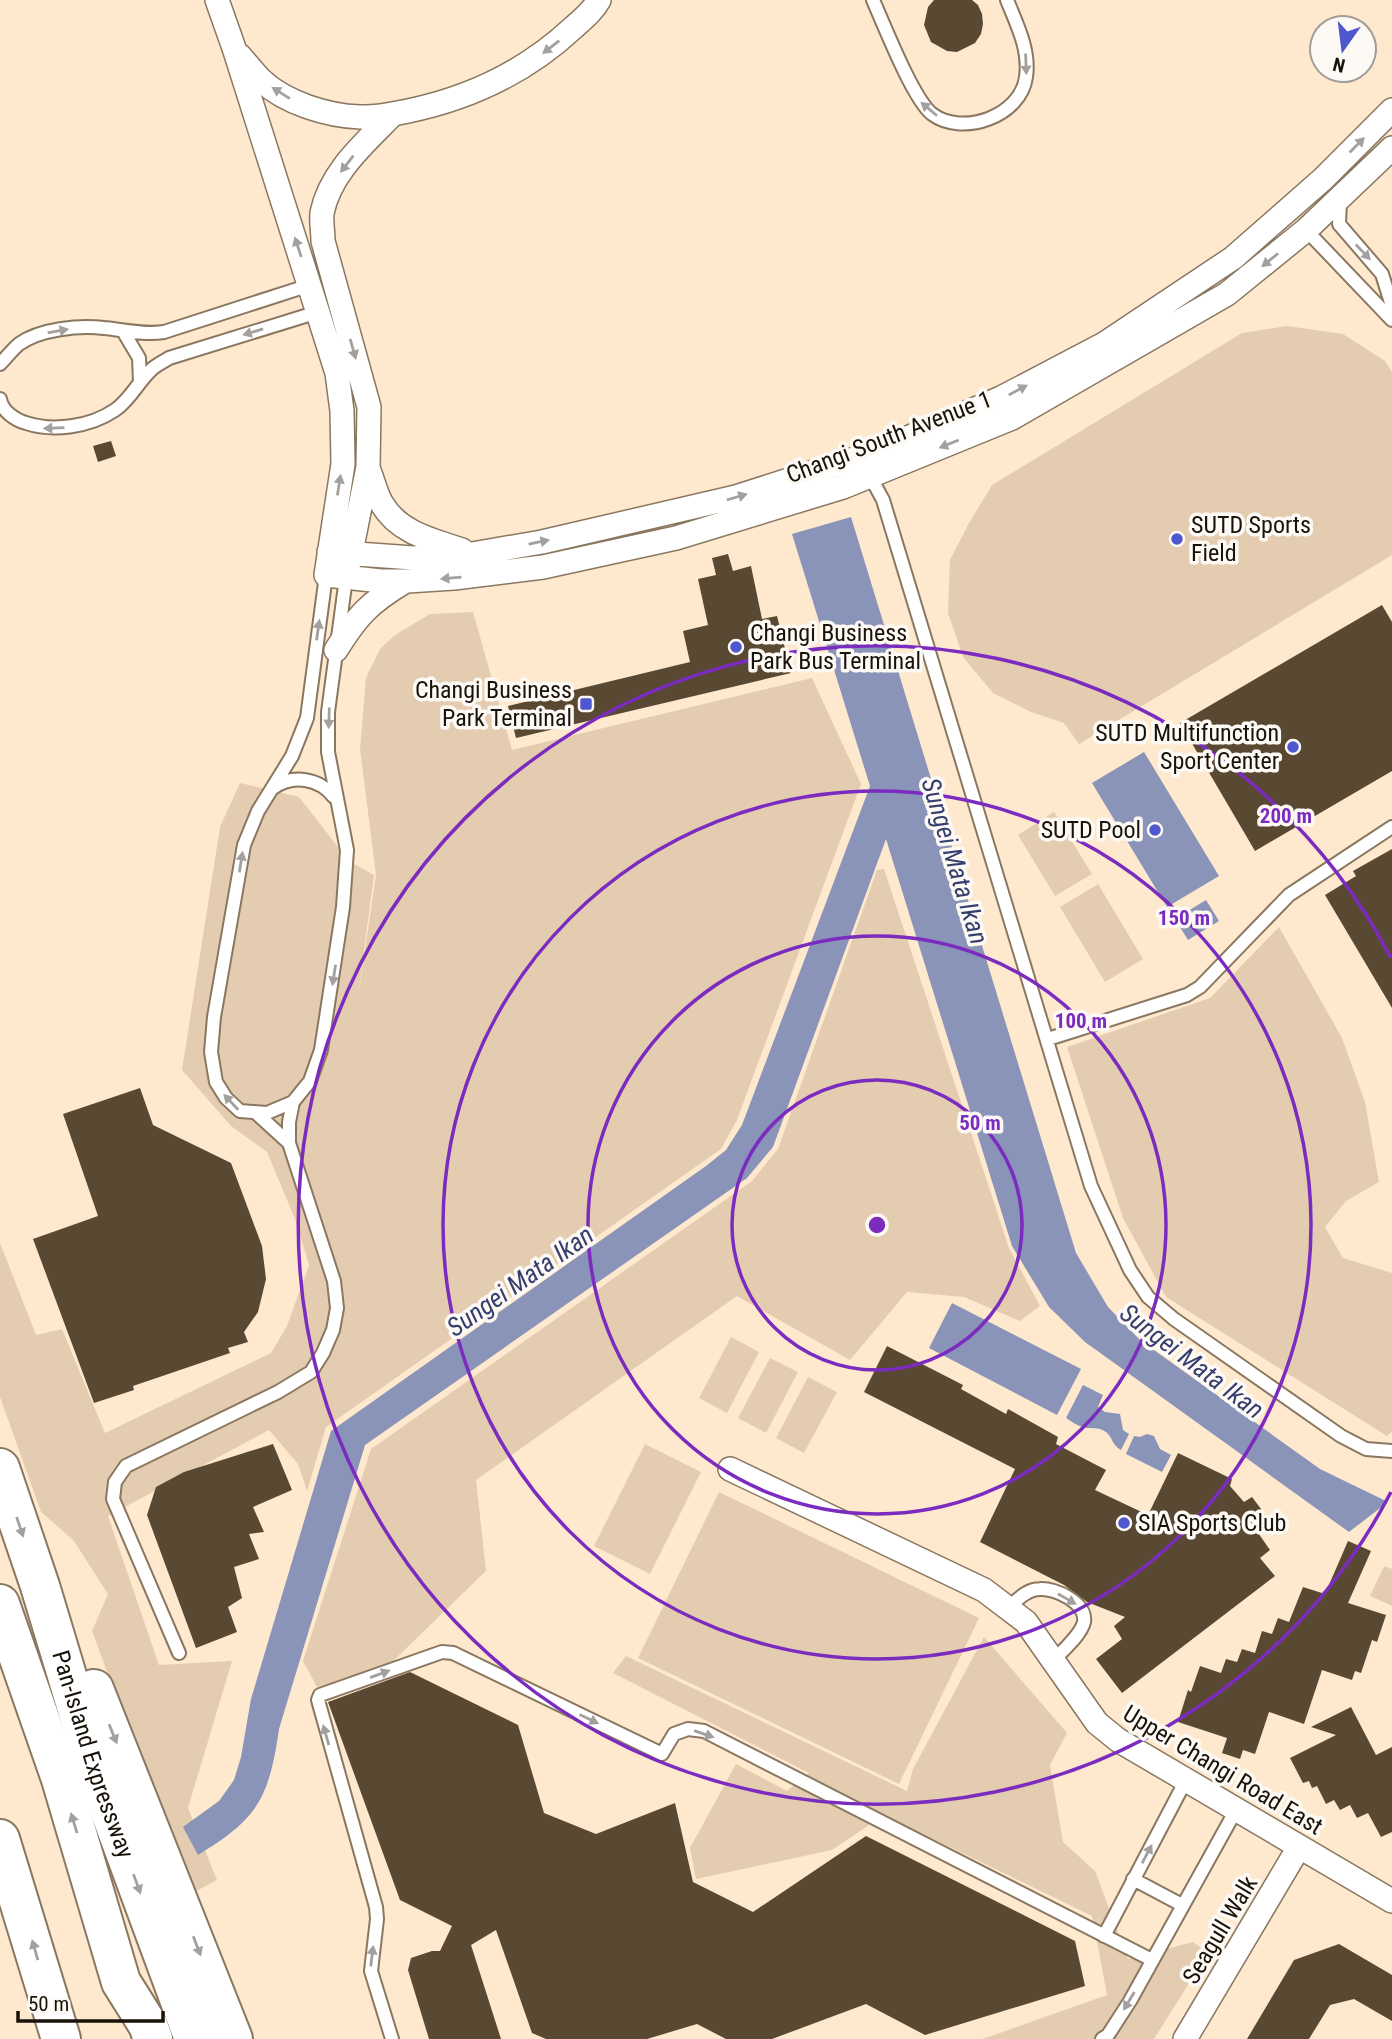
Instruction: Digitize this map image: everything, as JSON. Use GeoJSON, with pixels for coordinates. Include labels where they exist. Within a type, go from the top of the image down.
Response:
{"type":"FeatureCollection","features":[{"type":"Feature","properties":{"kind":"highway","name":"Pan-Island Expressway"},"geometry":{"type":"LineString","coordinates":[[0,1468],[40,1586],[99,1782],[194,2039]]}},
{"type":"Feature","properties":{"kind":"highway"},"geometry":{"type":"LineString","coordinates":[[40,1586],[53,1600],[76,1643],[233,2039]]}},
{"type":"Feature","properties":{"kind":"highway","name":"Pan-Island Expressway"},"geometry":{"type":"LineString","coordinates":[[0,1604],[61,1779],[121,1982],[148,2025],[153,2039]]}},
{"type":"Feature","properties":{"kind":"highway"},"geometry":{"type":"LineString","coordinates":[[0,1839],[61,2039]]}},
{"type":"Feature","properties":{"kind":"highway"},"geometry":{"type":"LineString","coordinates":[[121,1982],[132,2039]]}},
{"type":"Feature","properties":{"kind":"street"},"geometry":{"type":"LineString","coordinates":[[217,0],[337,373],[342,411],[343,464],[336,577]]}},
{"type":"Feature","properties":{"kind":"street"},"geometry":{"type":"LineString","coordinates":[[235,51],[263,82],[293,100],[330,113],[361,118],[393,114],[440,104],[513,73],[552,47],[594,8],[599,0]]}},
{"type":"Feature","properties":{"kind":"street","name":"Changi South Avenue 1"},"geometry":{"type":"LineString","coordinates":[[339,553],[413,558],[472,554],[542,542],[736,498],[870,454],[1001,398],[1104,344],[1233,258],[1322,179],[1392,110]]}},
{"type":"Feature","properties":{"kind":"street"},"geometry":{"type":"LineString","coordinates":[[339,553],[368,467],[369,407],[323,241],[322,215],[327,196],[340,173],[393,114]]}},
{"type":"Feature","properties":{"kind":"street","name":"Changi South Avenue 1"},"geometry":{"type":"LineString","coordinates":[[336,577],[407,581],[454,578],[544,567],[676,538],[843,487],[1013,418],[1227,294],[1307,230],[1392,148]]}},
{"type":"Feature","properties":{"kind":"street","name":"Changi South Avenue 1"},"geometry":{"type":"LineString","coordinates":[[368,467],[382,504],[396,521],[415,535],[472,554]]}},
{"type":"Feature","properties":{"kind":"street"},"geometry":{"type":"LineString","coordinates":[[336,650],[355,620],[368,606],[407,581]]}},
{"type":"Feature","properties":{"kind":"street","name":"Upper Changi Road East"},"geometry":{"type":"LineString","coordinates":[[730,1469],[984,1590],[1026,1622],[1097,1723],[1118,1740],[1392,1901]]}},
{"type":"Feature","properties":{"kind":"street","name":"Seagull Walk"},"geometry":{"type":"LineString","coordinates":[[1185,2039],[1299,1847]]}},
{"type":"Feature","properties":{"kind":"lane"},"geometry":{"type":"LineString","coordinates":[[873,0],[920,101],[933,115],[953,122],[975,123],[1009,108],[1020,95],[1026,80],[1025,48],[1007,0]]}},
{"type":"Feature","properties":{"kind":"lane"},"geometry":{"type":"LineString","coordinates":[[1340,199],[1339,224],[1382,274],[1390,288],[1392,306]]}},
{"type":"Feature","properties":{"kind":"lane"},"geometry":{"type":"LineString","coordinates":[[1307,230],[1392,320]]}},
{"type":"Feature","properties":{"kind":"lane"},"geometry":{"type":"LineString","coordinates":[[0,364],[20,344],[38,335],[78,328],[148,334],[164,332],[310,285]]}},
{"type":"Feature","properties":{"kind":"lane"},"geometry":{"type":"LineString","coordinates":[[0,398],[1,404],[16,420],[40,428],[62,428],[89,421],[115,410],[153,368],[169,358],[318,312]]}},
{"type":"Feature","properties":{"kind":"lane"},"geometry":{"type":"LineString","coordinates":[[123,331],[139,358],[140,382]]}},
{"type":"Feature","properties":{"kind":"lane"},"geometry":{"type":"LineString","coordinates":[[870,476],[883,500],[1091,1186],[1130,1270],[1148,1297],[1174,1319],[1341,1436],[1366,1449],[1392,1451]]}},
{"type":"Feature","properties":{"kind":"lane"},"geometry":{"type":"LineString","coordinates":[[179,1653],[113,1499],[115,1482],[126,1466],[278,1392],[311,1372],[334,1330],[337,1308],[334,1281],[289,1143],[289,1122],[293,1102],[310,1081],[321,1050],[344,907],[347,850],[328,752],[328,712],[336,650],[336,577]]}},
{"type":"Feature","properties":{"kind":"lane"},"geometry":{"type":"LineString","coordinates":[[293,1102],[267,1113],[240,1111],[226,1098],[216,1082],[211,1052],[214,1017],[244,845],[258,811],[292,756],[307,718],[336,577]]}},
{"type":"Feature","properties":{"kind":"lane"},"geometry":{"type":"LineString","coordinates":[[273,788],[290,779],[301,779],[327,788],[336,800]]}},
{"type":"Feature","properties":{"kind":"lane"},"geometry":{"type":"LineString","coordinates":[[1048,1039],[1187,995],[1200,987],[1289,895],[1392,827]]}},
{"type":"Feature","properties":{"kind":"lane"},"geometry":{"type":"LineString","coordinates":[[255,1112],[289,1143]]}},
{"type":"Feature","properties":{"kind":"lane"},"geometry":{"type":"LineString","coordinates":[[1007,1608],[1024,1594],[1039,1588],[1072,1600],[1082,1609],[1085,1618],[1082,1627],[1054,1661]]}},
{"type":"Feature","properties":{"kind":"lane"},"geometry":{"type":"LineString","coordinates":[[392,2039],[371,1970],[376,1907],[318,1705],[320,1695],[447,1652],[662,1754],[674,1734],[688,1730],[704,1731],[1152,1960]]}},
{"type":"Feature","properties":{"kind":"lane"},"geometry":{"type":"LineString","coordinates":[[1104,1936],[1186,1780]]}},
{"type":"Feature","properties":{"kind":"lane"},"geometry":{"type":"LineString","coordinates":[[1102,2039],[1108,2035],[1130,2001],[1236,1810]]}},
{"type":"Feature","properties":{"kind":"lane"},"geometry":{"type":"LineString","coordinates":[[1133,1879],[1182,1905]]}},
{"type":"Feature","properties":{"kind":"shaded area","name":"SUTD Sports Field"},"geometry":{"type":"Polygon","coordinates":[[[1287,326],[1343,334],[1385,361],[1392,372],[1392,555],[1079,744],[1064,723],[1031,712],[993,693],[963,657],[948,613],[950,560],[992,485],[1242,333],[1287,326]]]}},
{"type":"Feature","properties":{"kind":"shaded area"},"geometry":{"type":"Polygon","coordinates":[[[473,612],[512,750],[812,678],[861,784],[737,1120],[721,1149],[326,1427],[307,1491],[298,1464],[269,1430],[108,1516],[159,1665],[232,1661],[188,1808],[217,1880],[189,1895],[92,1631],[108,1594],[74,1541],[41,1512],[0,1397],[0,1243],[36,1335],[62,1329],[105,1433],[271,1353],[287,1326],[309,1265],[295,1219],[267,1152],[231,1126],[182,1070],[220,827],[240,783],[299,797],[349,861],[374,875],[357,1004],[376,875],[360,749],[366,678],[380,649],[395,635],[430,614],[473,612]]]}},
{"type":"Feature","properties":{"kind":"shaded area"},"geometry":{"type":"Polygon","coordinates":[[[1054,812],[1092,874],[1055,896],[1018,835],[1054,812]]]}},
{"type":"Feature","properties":{"kind":"shaded area"},"geometry":{"type":"Polygon","coordinates":[[[884,869],[1009,1248],[1040,1306],[1020,1321],[964,1297],[907,1292],[850,1360],[737,1296],[476,1480],[486,1571],[388,1666],[317,1687],[303,1661],[371,1449],[752,1181],[778,1149],[877,870],[884,869]]]}},
{"type":"Feature","properties":{"kind":"shaded area"},"geometry":{"type":"Polygon","coordinates":[[[1098,884],[1143,959],[1105,982],[1060,907],[1098,884]]]}},
{"type":"Feature","properties":{"kind":"shaded area"},"geometry":{"type":"Polygon","coordinates":[[[1279,927],[1342,1038],[1365,1102],[1379,1182],[1346,1201],[1325,1227],[1343,1258],[1392,1273],[1392,1431],[1387,1436],[1166,1297],[1123,1218],[1067,1047],[1210,998],[1279,927]]]}},
{"type":"Feature","properties":{"kind":"shaded area"},"geometry":{"type":"Polygon","coordinates":[[[731,1337],[759,1352],[727,1413],[699,1398],[731,1337]]]}},
{"type":"Feature","properties":{"kind":"shaded area"},"geometry":{"type":"Polygon","coordinates":[[[770,1358],[798,1372],[766,1433],[738,1418],[770,1358]]]}},
{"type":"Feature","properties":{"kind":"shaded area"},"geometry":{"type":"Polygon","coordinates":[[[808,1377],[837,1392],[804,1453],[776,1438],[808,1377]]]}},
{"type":"Feature","properties":{"kind":"shaded area"},"geometry":{"type":"Polygon","coordinates":[[[645,1444],[701,1472],[650,1574],[594,1546],[645,1444]]]}},
{"type":"Feature","properties":{"kind":"shaded area"},"geometry":{"type":"Polygon","coordinates":[[[719,1492],[979,1618],[899,1784],[638,1658],[719,1492]]]}},
{"type":"Feature","properties":{"kind":"shaded area"},"geometry":{"type":"Polygon","coordinates":[[[1384,1566],[1392,1569],[1392,1606],[1370,1596],[1384,1566]]]}},
{"type":"Feature","properties":{"kind":"shaded area"},"geometry":{"type":"Polygon","coordinates":[[[984,1637],[1067,1733],[1050,1765],[1063,1842],[1095,1871],[1128,1959],[1193,1942],[1208,1953],[1154,2039],[983,2039],[1107,1995],[1092,1916],[884,1815],[832,1850],[696,1879],[690,1848],[736,1764],[787,1791],[809,1773],[613,1673],[626,1656],[907,1791],[913,1769],[984,1637]]]}},
{"type":"Feature","properties":{"kind":"water","name":"Sungei Mata Ikan"},"geometry":{"type":"Polygon","coordinates":[[[851,517],[1076,1253],[1108,1307],[1140,1340],[1320,1469],[1388,1502],[1349,1532],[1085,1342],[1049,1307],[1012,1246],[886,839],[773,1147],[747,1178],[365,1445],[279,1729],[265,1790],[247,1818],[235,1830],[198,1855],[183,1827],[219,1801],[234,1780],[241,1757],[251,1699],[331,1431],[706,1166],[726,1150],[742,1125],[870,786],[792,534],[851,517]]]}},
{"type":"Feature","properties":{"kind":"water","name":"SUTD Pool"},"geometry":{"type":"Polygon","coordinates":[[[1144,752],[1219,876],[1167,907],[1092,783],[1144,752]]]}},
{"type":"Feature","properties":{"kind":"water"},"geometry":{"type":"Polygon","coordinates":[[[1206,900],[1219,921],[1188,940],[1175,919],[1206,900]]]}},
{"type":"Feature","properties":{"kind":"water"},"geometry":{"type":"Polygon","coordinates":[[[952,1303],[1081,1369],[1057,1415],[929,1348],[952,1303]]]}},
{"type":"Feature","properties":{"kind":"water"},"geometry":{"type":"Polygon","coordinates":[[[1083,1385],[1103,1395],[1098,1407],[1105,1412],[1120,1414],[1123,1430],[1129,1434],[1121,1450],[1104,1430],[1082,1427],[1066,1418],[1083,1385]]]}},
{"type":"Feature","properties":{"kind":"water"},"geometry":{"type":"Polygon","coordinates":[[[1134,1436],[1154,1436],[1160,1449],[1171,1455],[1162,1472],[1126,1454],[1134,1436]]]}},
{"type":"Feature","properties":{"kind":"building"},"geometry":{"type":"Polygon","coordinates":[[[934,0],[972,0],[978,5],[983,24],[975,43],[957,52],[947,51],[931,42],[924,25],[928,7],[934,0]]]}},
{"type":"Feature","properties":{"kind":"building"},"geometry":{"type":"Polygon","coordinates":[[[111,441],[116,456],[98,462],[93,446],[111,441]]]}},
{"type":"Feature","properties":{"kind":"building","name":"Changi Business Park Bus Terminal"},"geometry":{"type":"Polygon","coordinates":[[[728,554],[733,571],[751,566],[762,619],[777,616],[791,673],[516,738],[508,706],[690,662],[683,631],[708,625],[698,579],[716,575],[712,558],[728,554]]]}},
{"type":"Feature","properties":{"kind":"building","name":"SUTD Multifunction Sport Center"},"geometry":{"type":"Polygon","coordinates":[[[1382,605],[1392,622],[1392,771],[1255,851],[1180,723],[1382,605]]]}},
{"type":"Feature","properties":{"kind":"building"},"geometry":{"type":"Polygon","coordinates":[[[1392,849],[1392,1008],[1325,895],[1356,876],[1353,871],[1392,849]]]}},
{"type":"Feature","properties":{"kind":"building"},"geometry":{"type":"Polygon","coordinates":[[[140,1088],[153,1125],[231,1163],[262,1246],[266,1279],[258,1312],[244,1332],[248,1342],[228,1348],[230,1353],[133,1386],[134,1390],[94,1403],[33,1239],[98,1216],[63,1114],[140,1088]]]}},
{"type":"Feature","properties":{"kind":"building","name":"SIA Sports Club"},"geometry":{"type":"Polygon","coordinates":[[[887,1346],[963,1385],[961,1389],[1006,1414],[1008,1409],[1058,1437],[1056,1444],[1106,1470],[1095,1490],[1148,1515],[1178,1453],[1232,1479],[1230,1486],[1244,1502],[1252,1497],[1267,1517],[1254,1527],[1270,1550],[1260,1558],[1275,1576],[1122,1693],[1096,1659],[1122,1639],[1114,1626],[1125,1617],[1087,1602],[1064,1585],[980,1542],[1015,1469],[864,1392],[887,1346]]]}},
{"type":"Feature","properties":{"kind":"building"},"geometry":{"type":"Polygon","coordinates":[[[273,1444],[292,1490],[253,1507],[264,1532],[249,1534],[259,1559],[234,1567],[242,1598],[228,1607],[237,1632],[196,1648],[147,1515],[156,1487],[184,1472],[273,1444]]]}},
{"type":"Feature","properties":{"kind":"building"},"geometry":{"type":"Polygon","coordinates":[[[1348,1541],[1371,1551],[1348,1603],[1386,1615],[1377,1642],[1372,1640],[1361,1673],[1355,1671],[1352,1680],[1322,1670],[1304,1724],[1269,1712],[1255,1754],[1243,1750],[1240,1759],[1222,1753],[1227,1738],[1178,1722],[1188,1690],[1191,1692],[1200,1666],[1221,1673],[1226,1659],[1237,1662],[1242,1649],[1255,1653],[1262,1631],[1272,1634],[1278,1618],[1289,1622],[1303,1587],[1325,1594],[1348,1541]]]}},
{"type":"Feature","properties":{"kind":"building"},"geometry":{"type":"Polygon","coordinates":[[[410,1672],[518,1725],[544,1813],[596,1834],[675,1803],[693,1882],[753,1912],[866,1836],[1075,1941],[1085,1986],[925,2035],[866,2004],[772,2039],[726,2039],[697,2024],[647,2039],[546,2039],[532,2033],[496,1930],[471,1945],[501,2039],[429,2039],[408,1970],[411,1958],[440,1951],[452,1926],[400,1900],[328,1702],[410,1672]]]}},
{"type":"Feature","properties":{"kind":"building"},"geometry":{"type":"Polygon","coordinates":[[[1351,1707],[1376,1755],[1392,1747],[1392,1832],[1381,1837],[1368,1813],[1357,1818],[1350,1805],[1340,1810],[1334,1800],[1326,1804],[1317,1786],[1312,1788],[1309,1781],[1303,1783],[1290,1758],[1336,1735],[1311,1727],[1351,1707]]]}},
{"type":"Feature","properties":{"kind":"building"},"geometry":{"type":"Polygon","coordinates":[[[1339,1944],[1392,1975],[1392,2021],[1354,1999],[1330,2005],[1309,2039],[1247,2039],[1294,1960],[1339,1944]]]}},
{"type":"Feature","properties":{"kind":"place","name":"SUTD Sports Field"},"geometry":{"type":"Point","coordinates":[1177,539]}},
{"type":"Feature","properties":{"kind":"place","name":"Changi Business Park Bus Terminal"},"geometry":{"type":"Point","coordinates":[736,647]}},
{"type":"Feature","properties":{"kind":"place","name":"Changi Business Park Terminal"},"geometry":{"type":"Point","coordinates":[586,704]}},
{"type":"Feature","properties":{"kind":"place","name":"SUTD Multifunction Sport Center"},"geometry":{"type":"Point","coordinates":[1293,747]}},
{"type":"Feature","properties":{"kind":"place","name":"SUTD Pool"},"geometry":{"type":"Point","coordinates":[1155,830]}},
{"type":"Feature","properties":{"kind":"place","name":"SIA Sports Club"},"geometry":{"type":"Point","coordinates":[1124,1523]}}]}
